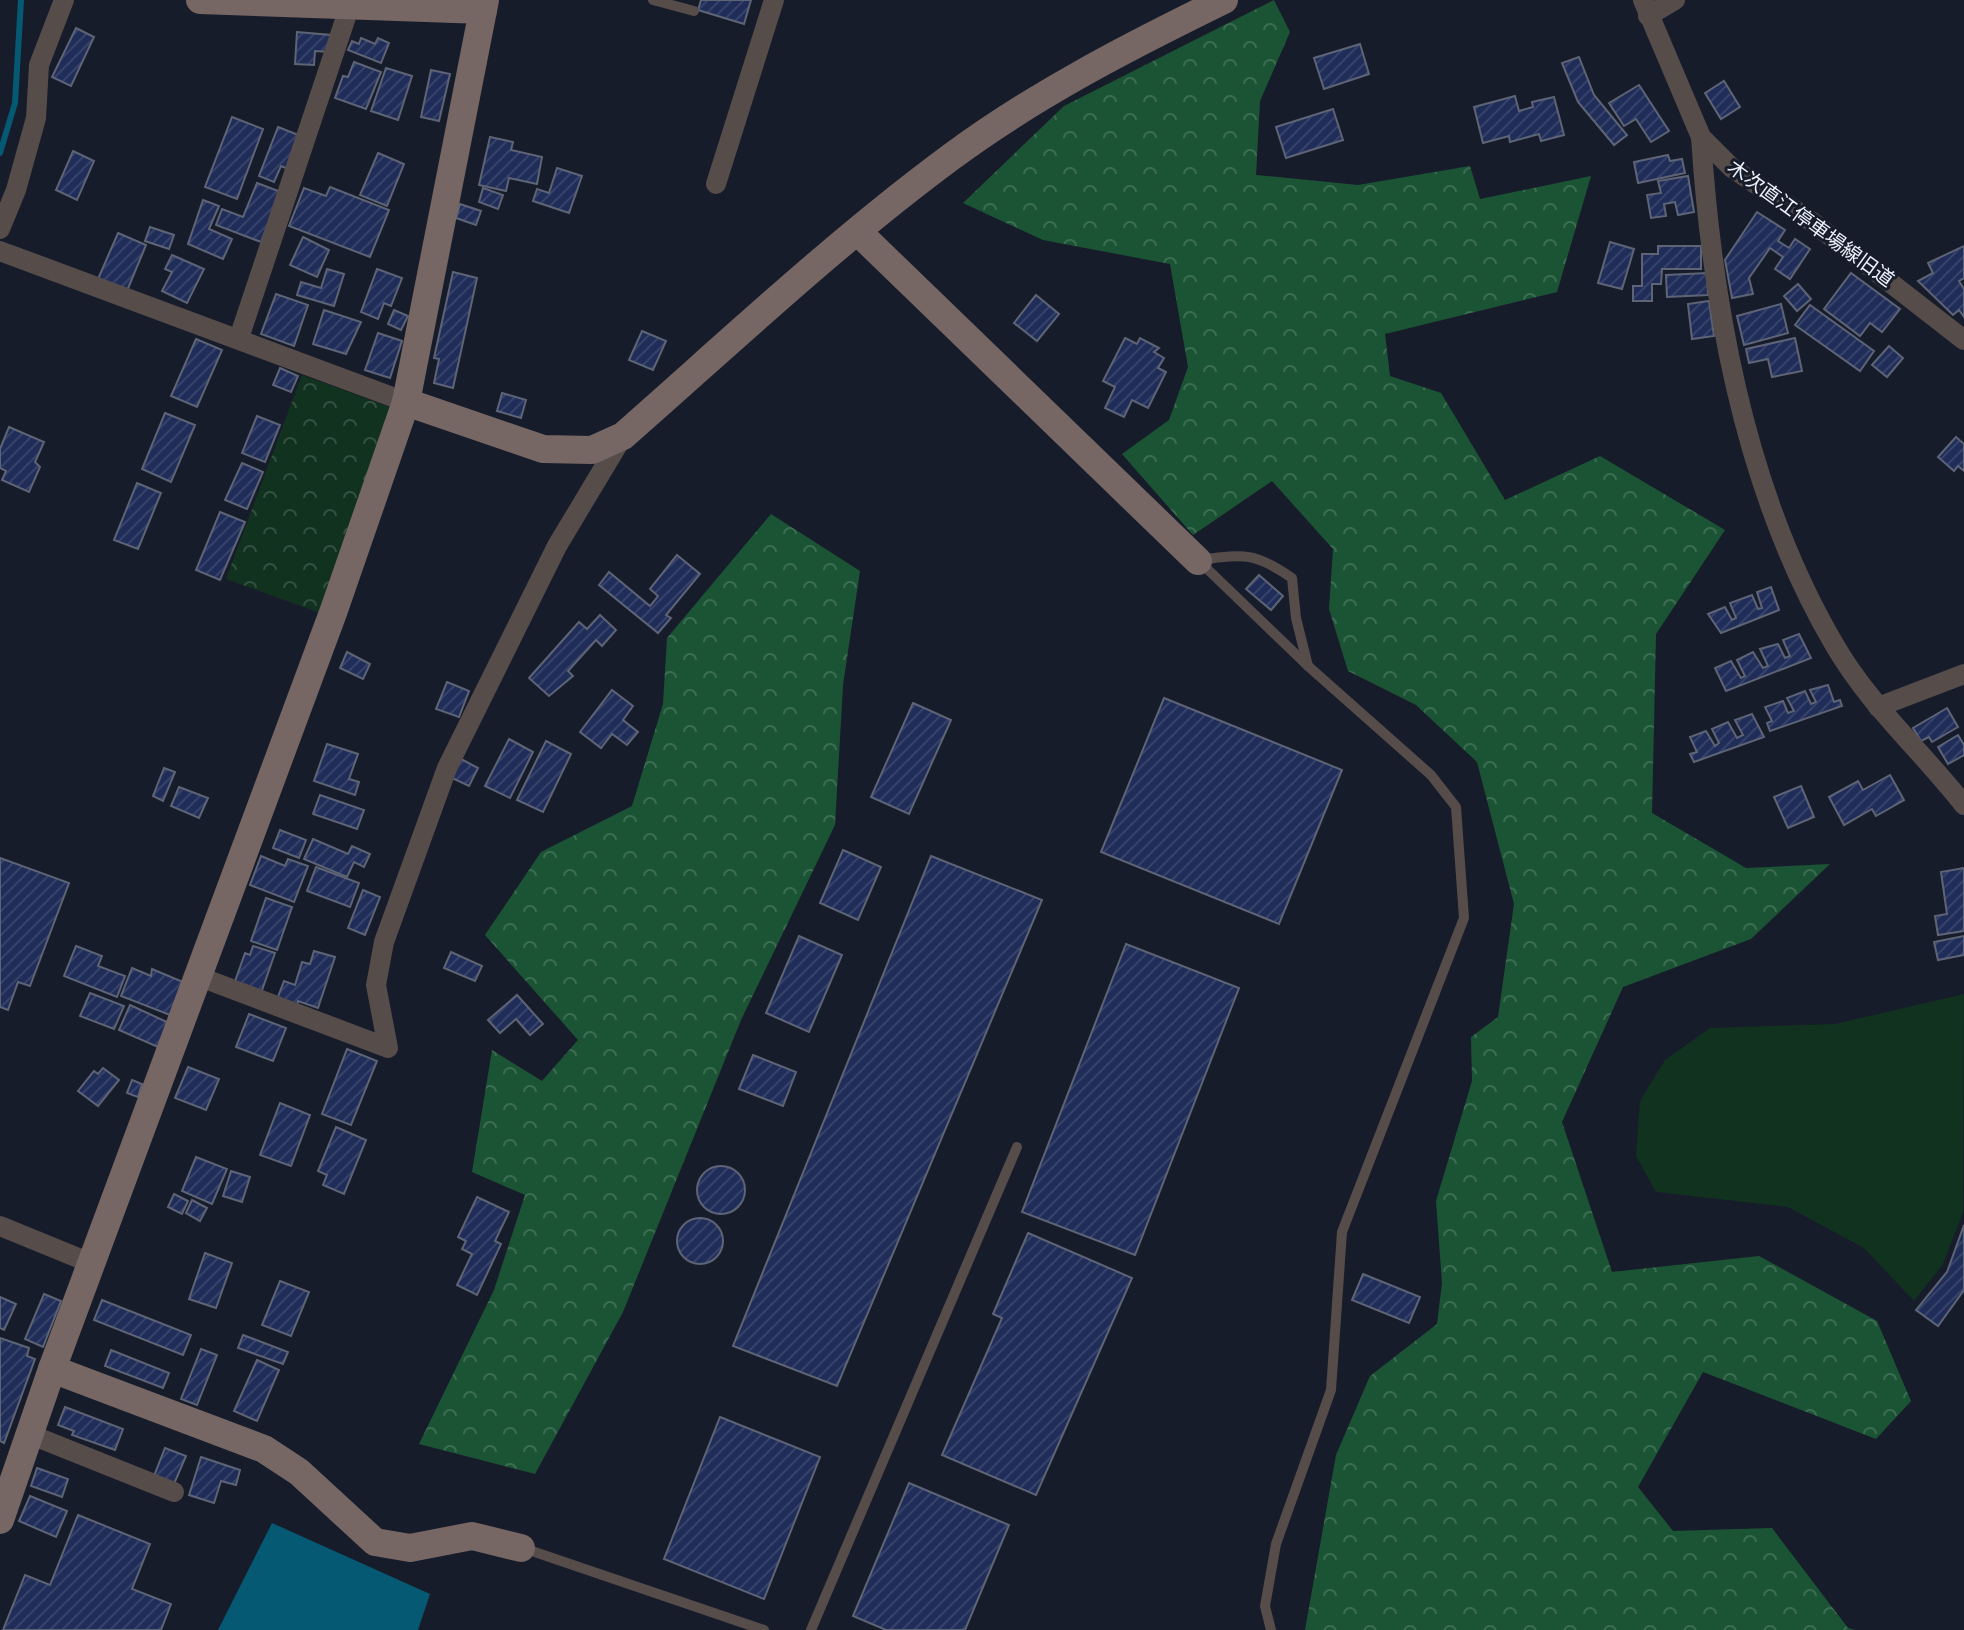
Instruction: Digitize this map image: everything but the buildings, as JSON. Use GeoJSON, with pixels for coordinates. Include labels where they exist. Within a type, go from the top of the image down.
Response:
{"type":"FeatureCollection","features":[{"type":"Feature","properties":{"kind":"street"},"geometry":{"type":"LineString","coordinates":[[0,229],[16,190],[36,118],[39,65],[64,0]]}},
{"type":"Feature","properties":{"kind":"street"},"geometry":{"type":"LineString","coordinates":[[0,1520],[52,1369],[200,977],[406,402],[484,5],[200,0]]}},
{"type":"Feature","properties":{"kind":"street"},"geometry":{"type":"LineString","coordinates":[[716,184],[774,0]]}},
{"type":"Feature","properties":{"kind":"street"},"geometry":{"type":"LineString","coordinates":[[0,251],[406,402],[543,449],[592,450],[623,436],[858,232],[952,156],[1089,68],[1224,0]]}},
{"type":"Feature","properties":{"kind":"street"},"geometry":{"type":"LineString","coordinates":[[1645,8],[1675,0]]}},
{"type":"Feature","properties":{"kind":"street"},"geometry":{"type":"LineString","coordinates":[[239,338],[350,5]]}},
{"type":"Feature","properties":{"kind":"street","name":"木次直江停車場線旧道"},"geometry":{"type":"LineString","coordinates":[[1645,8],[1701,137],[1732,168],[1823,230],[1964,340]]}},
{"type":"Feature","properties":{"kind":"street"},"geometry":{"type":"LineString","coordinates":[[1701,137],[1704,182],[1732,367],[1761,476],[1791,556],[1834,644],[1878,707],[1964,805]]}},
{"type":"Feature","properties":{"kind":"street"},"geometry":{"type":"LineString","coordinates":[[858,232],[1198,561]]}},
{"type":"Feature","properties":{"kind":"street"},"geometry":{"type":"LineString","coordinates":[[200,977],[388,1048],[376,985],[384,942],[447,768],[557,546],[623,436]]}},
{"type":"Feature","properties":{"kind":"street"},"geometry":{"type":"LineString","coordinates":[[1878,707],[1964,674]]}},
{"type":"Feature","properties":{"kind":"street"},"geometry":{"type":"LineString","coordinates":[[0,1226],[93,1264]]}},
{"type":"Feature","properties":{"kind":"street"},"geometry":{"type":"LineString","coordinates":[[52,1369],[264,1449],[299,1472],[375,1542],[410,1548],[472,1536],[521,1548]]}},
{"type":"Feature","properties":{"kind":"street"},"geometry":{"type":"LineString","coordinates":[[29,1434],[174,1492]]}},
{"type":"Feature","properties":{"kind":"lane"},"geometry":{"type":"LineString","coordinates":[[653,0],[694,11]]}},
{"type":"Feature","properties":{"kind":"lane"},"geometry":{"type":"LineString","coordinates":[[1198,561],[1236,555],[1265,559],[1292,578],[1296,618],[1308,666]]}},
{"type":"Feature","properties":{"kind":"lane"},"geometry":{"type":"LineString","coordinates":[[1198,561],[1308,666],[1431,775],[1456,807],[1464,918],[1342,1232],[1331,1390],[1276,1544],[1265,1606],[1271,1630]]}},
{"type":"Feature","properties":{"kind":"lane"},"geometry":{"type":"LineString","coordinates":[[811,1630],[1017,1147]]}},
{"type":"Feature","properties":{"kind":"lane"},"geometry":{"type":"LineString","coordinates":[[521,1548],[764,1630]]}},
{"type":"Feature","properties":{"kind":"green space"},"geometry":{"type":"Polygon","coordinates":[[[1274,0],[1290,32],[1260,101],[1256,175],[1358,185],[1470,166],[1480,199],[1591,176],[1557,292],[1385,334],[1390,376],[1441,393],[1505,500],[1600,456],[1725,530],[1656,634],[1652,813],[1746,868],[1830,864],[1751,939],[1623,987],[1562,1122],[1612,1272],[1759,1256],[1877,1321],[1911,1401],[1876,1439],[1703,1372],[1638,1487],[1673,1531],[1772,1528],[1848,1628],[1855,1630],[1305,1630],[1336,1455],[1370,1376],[1437,1324],[1442,1283],[1436,1201],[1472,1081],[1471,1037],[1498,1017],[1514,904],[1477,762],[1416,705],[1348,671],[1329,609],[1333,549],[1272,481],[1193,535],[1122,454],[1169,420],[1188,367],[1170,264],[1043,240],[963,203],[1064,106],[1274,0]]]}},
{"type":"Feature","properties":{"kind":"green space"},"geometry":{"type":"Polygon","coordinates":[[[302,375],[392,408],[323,614],[226,579],[302,375]]]}},
{"type":"Feature","properties":{"kind":"green space"},"geometry":{"type":"Polygon","coordinates":[[[771,514],[860,571],[843,685],[835,825],[741,1020],[623,1312],[535,1474],[419,1444],[494,1290],[525,1195],[472,1172],[492,1050],[542,1081],[578,1040],[485,935],[541,852],[632,806],[663,704],[667,638],[771,514]]]}},
{"type":"Feature","properties":{"kind":"green space"},"geometry":{"type":"Polygon","coordinates":[[[1964,994],[1963,1212],[1943,1264],[1914,1301],[1864,1248],[1788,1207],[1656,1192],[1636,1156],[1640,1101],[1665,1060],[1710,1028],[1835,1024],[1964,994]]]}},
{"type":"Feature","properties":{"kind":"water"},"geometry":{"type":"Polygon","coordinates":[[[272,1523],[430,1594],[418,1630],[218,1630],[272,1523]]]}},
{"type":"Feature","properties":{"kind":"waterway"},"geometry":{"type":"LineString","coordinates":[[0,153],[15,103],[21,0]]}}]}
